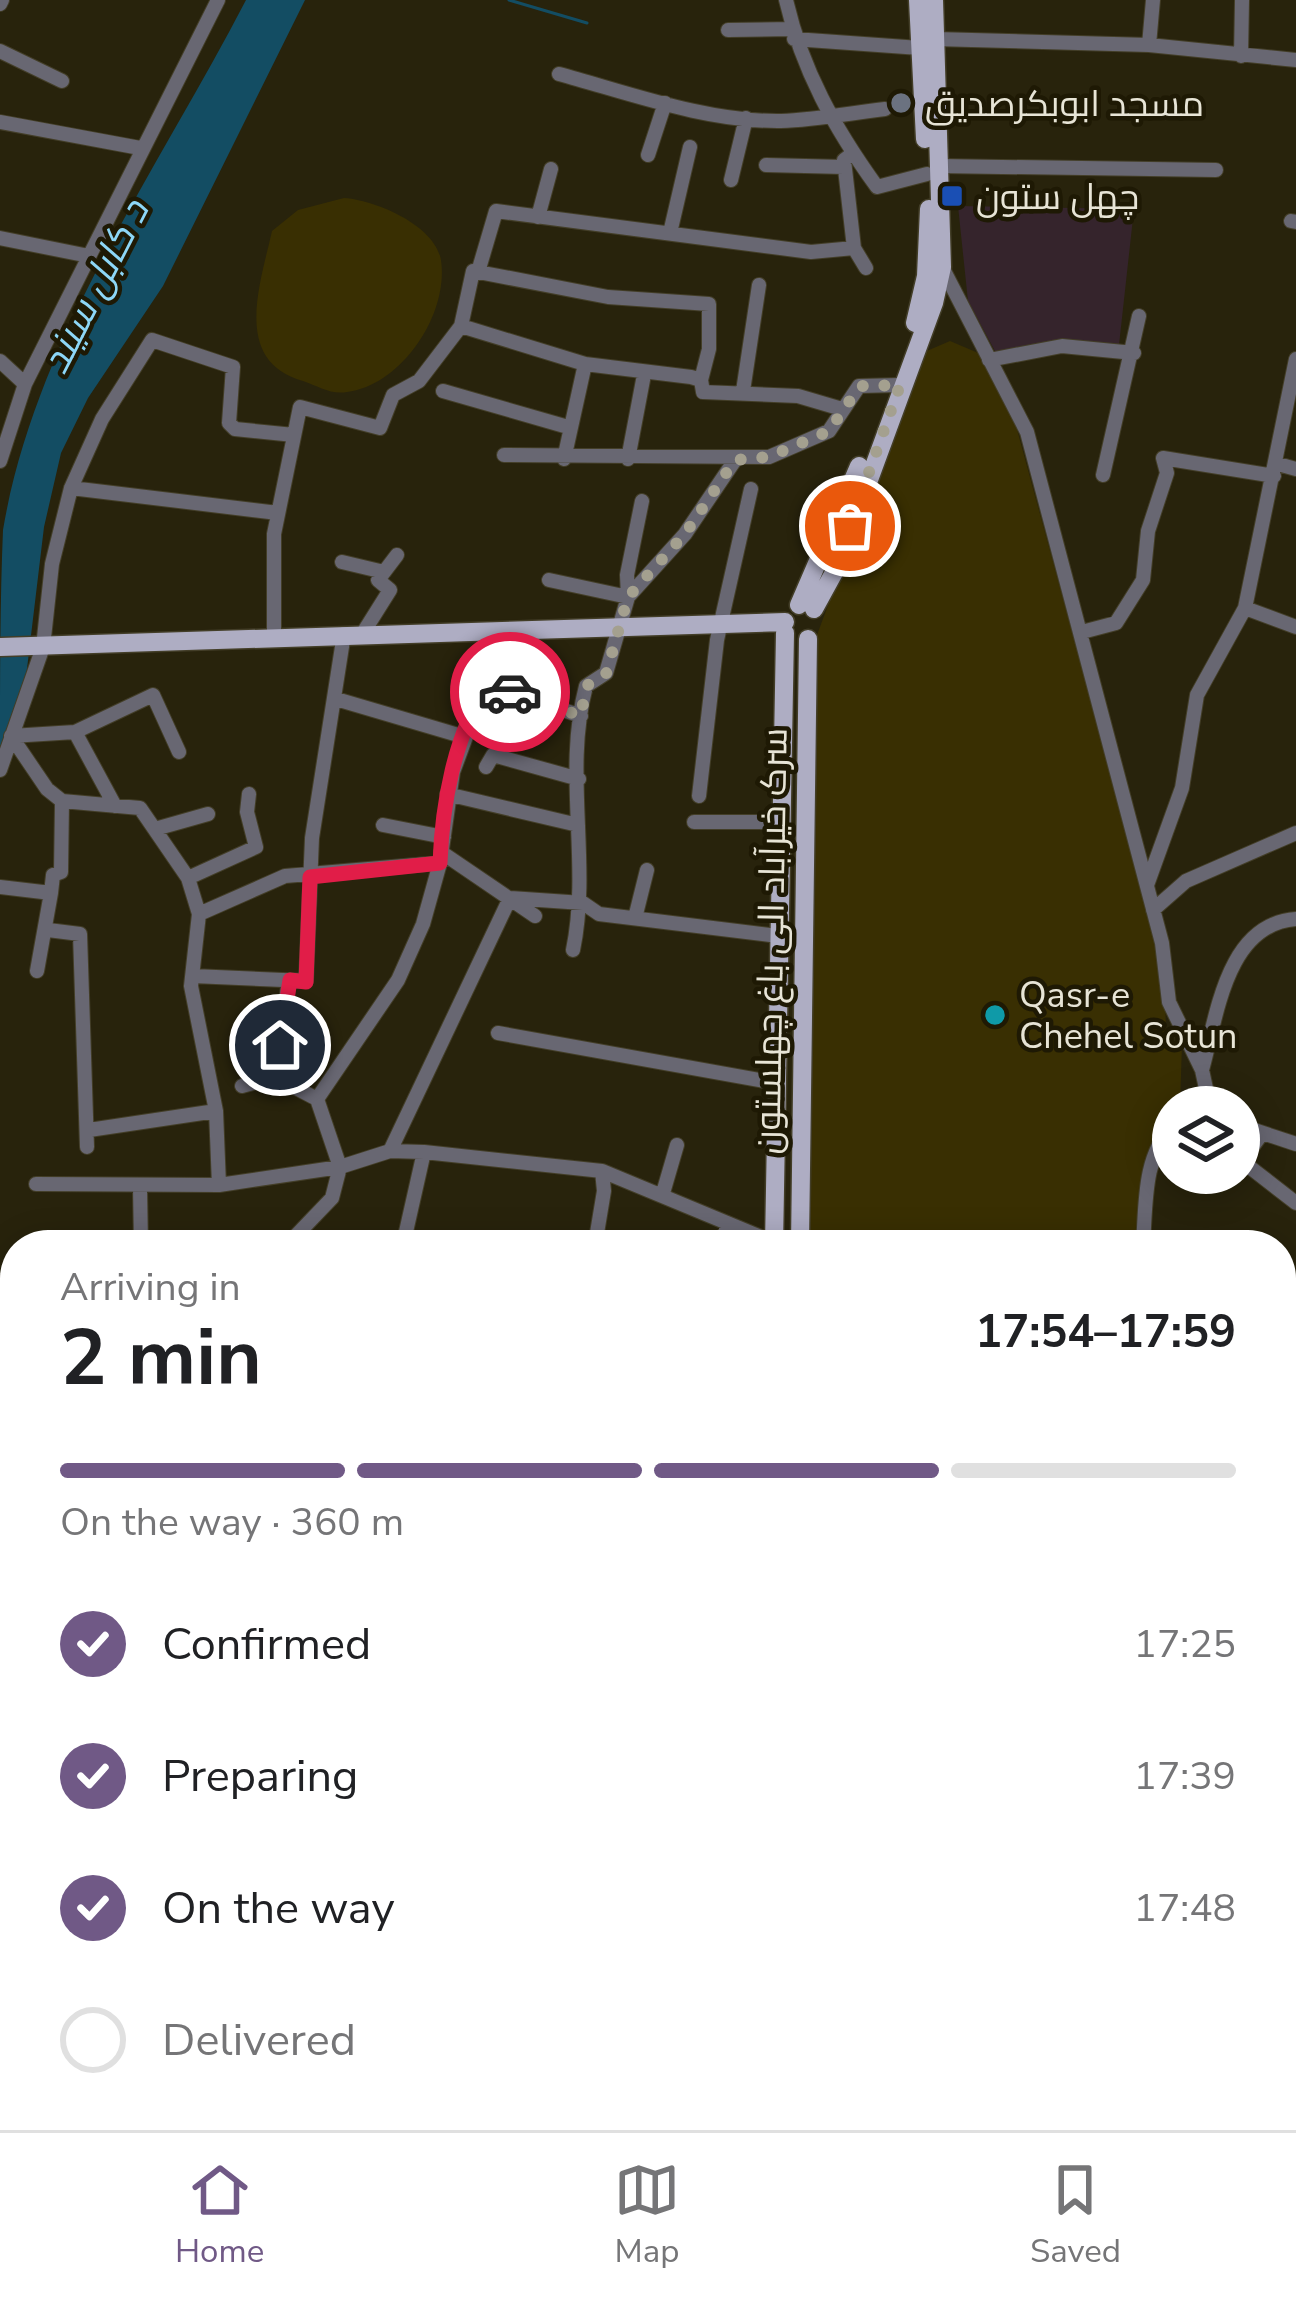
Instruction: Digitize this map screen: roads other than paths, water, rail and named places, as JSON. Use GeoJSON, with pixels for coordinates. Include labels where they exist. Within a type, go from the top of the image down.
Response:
{"type":"FeatureCollection","features":[{"type":"Feature","properties":{"kind":"main road"},"geometry":{"type":"LineString","coordinates":[[918,0],[928,44]]}},
{"type":"Feature","properties":{"kind":"main road"},"geometry":{"type":"LineString","coordinates":[[774,1230],[785,627],[807,607],[934,303],[942,267],[928,44],[934,0]]}},
{"type":"Feature","properties":{"kind":"main road"},"geometry":{"type":"LineString","coordinates":[[896,385],[926,276],[933,170]]}},
{"type":"Feature","properties":{"kind":"main road","name":"سرک خیرآباد الی باغ چهلستون"},"geometry":{"type":"LineString","coordinates":[[800,1230],[808,639],[820,626],[807,607]]}},
{"type":"Feature","properties":{"kind":"main road"},"geometry":{"type":"LineString","coordinates":[[0,647],[724,622],[785,627],[808,639]]}},
{"type":"Feature","properties":{"kind":"street"},"geometry":{"type":"LineString","coordinates":[[0,461],[25,384],[218,0]]}},
{"type":"Feature","properties":{"kind":"street"},"geometry":{"type":"LineString","coordinates":[[786,0],[793,34],[848,160],[854,248],[866,268]]}},
{"type":"Feature","properties":{"kind":"street"},"geometry":{"type":"LineString","coordinates":[[1149,45],[1154,0]]}},
{"type":"Feature","properties":{"kind":"street"},"geometry":{"type":"LineString","coordinates":[[1241,56],[1242,0]]}},
{"type":"Feature","properties":{"kind":"street"},"geometry":{"type":"LineString","coordinates":[[728,30],[928,44],[1149,45],[1296,60]]}},
{"type":"Feature","properties":{"kind":"street"},"geometry":{"type":"LineString","coordinates":[[0,51],[62,81]]}},
{"type":"Feature","properties":{"kind":"street"},"geometry":{"type":"LineString","coordinates":[[559,74],[664,103],[746,118],[885,109]]}},
{"type":"Feature","properties":{"kind":"street"},"geometry":{"type":"LineString","coordinates":[[648,154],[664,103]]}},
{"type":"Feature","properties":{"kind":"street"},"geometry":{"type":"LineString","coordinates":[[731,180],[746,118]]}},
{"type":"Feature","properties":{"kind":"street"},"geometry":{"type":"LineString","coordinates":[[0,122],[140,148]]}},
{"type":"Feature","properties":{"kind":"street"},"geometry":{"type":"LineString","coordinates":[[670,233],[690,147]]}},
{"type":"Feature","properties":{"kind":"street"},"geometry":{"type":"LineString","coordinates":[[766,165],[848,160],[877,187],[933,170],[1216,170]]}},
{"type":"Feature","properties":{"kind":"street"},"geometry":{"type":"LineString","coordinates":[[538,217],[551,169]]}},
{"type":"Feature","properties":{"kind":"street"},"geometry":{"type":"LineString","coordinates":[[478,272],[495,212],[811,252],[854,248]]}},
{"type":"Feature","properties":{"kind":"street"},"geometry":{"type":"LineString","coordinates":[[0,238],[89,256]]}},
{"type":"Feature","properties":{"kind":"street"},"geometry":{"type":"LineString","coordinates":[[942,267],[959,308],[1028,432],[1153,910],[1169,1002],[1202,1070]]}},
{"type":"Feature","properties":{"kind":"street"},"geometry":{"type":"LineString","coordinates":[[274,636],[278,513],[303,406],[380,428],[393,395],[418,381],[460,326],[472,272],[608,296],[709,304],[709,349],[701,380],[704,392],[798,396],[842,409]]}},
{"type":"Feature","properties":{"kind":"street"},"geometry":{"type":"LineString","coordinates":[[743,392],[760,285]]}},
{"type":"Feature","properties":{"kind":"street"},"geometry":{"type":"LineString","coordinates":[[934,303],[959,308]]}},
{"type":"Feature","properties":{"kind":"street"},"geometry":{"type":"LineString","coordinates":[[1103,475],[1139,316]]}},
{"type":"Feature","properties":{"kind":"street"},"geometry":{"type":"LineString","coordinates":[[460,326],[584,364],[701,380]]}},
{"type":"Feature","properties":{"kind":"street"},"geometry":{"type":"LineString","coordinates":[[0,770],[39,646],[71,488],[102,419],[152,340],[233,367],[229,423],[235,429],[294,435]]}},
{"type":"Feature","properties":{"kind":"street"},"geometry":{"type":"LineString","coordinates":[[989,360],[1062,346],[1134,353]]}},
{"type":"Feature","properties":{"kind":"street"},"geometry":{"type":"LineString","coordinates":[[1146,887],[1182,788],[1197,695],[1244,608],[1296,358]]}},
{"type":"Feature","properties":{"kind":"street"},"geometry":{"type":"LineString","coordinates":[[0,362],[25,384]]}},
{"type":"Feature","properties":{"kind":"street"},"geometry":{"type":"LineString","coordinates":[[564,459],[584,364]]}},
{"type":"Feature","properties":{"kind":"street"},"geometry":{"type":"LineString","coordinates":[[628,459],[644,380]]}},
{"type":"Feature","properties":{"kind":"street"},"geometry":{"type":"LineString","coordinates":[[504,454],[564,459],[769,457],[829,431],[860,386],[896,385]]}},
{"type":"Feature","properties":{"kind":"street"},"geometry":{"type":"LineString","coordinates":[[443,391],[568,427]]}},
{"type":"Feature","properties":{"kind":"street"},"geometry":{"type":"LineString","coordinates":[[1082,632],[1116,622],[1143,580],[1148,530],[1167,473],[1163,458],[1296,470]]}},
{"type":"Feature","properties":{"kind":"street"},"geometry":{"type":"LineString","coordinates":[[628,597],[685,534],[735,460]]}},
{"type":"Feature","properties":{"kind":"street"},"geometry":{"type":"LineString","coordinates":[[71,488],[278,513]]}},
{"type":"Feature","properties":{"kind":"street"},"geometry":{"type":"LineString","coordinates":[[699,796],[724,622],[751,489]]}},
{"type":"Feature","properties":{"kind":"street"},"geometry":{"type":"LineString","coordinates":[[573,950],[583,903],[578,825],[581,716],[586,686],[606,674],[628,597],[627,575],[642,501]]}},
{"type":"Feature","properties":{"kind":"street"},"geometry":{"type":"LineString","coordinates":[[193,976],[306,982],[310,877],[336,698],[354,634],[390,590],[377,582],[397,555]]}},
{"type":"Feature","properties":{"kind":"street"},"geometry":{"type":"LineString","coordinates":[[341,562],[384,572]]}},
{"type":"Feature","properties":{"kind":"street"},"geometry":{"type":"LineString","coordinates":[[548,580],[628,597]]}},
{"type":"Feature","properties":{"kind":"street"},"geometry":{"type":"LineString","coordinates":[[1244,608],[1296,627]]}},
{"type":"Feature","properties":{"kind":"street"},"geometry":{"type":"LineString","coordinates":[[317,1100],[398,980],[423,924],[442,850],[447,794],[464,737],[488,686],[581,716]]}},
{"type":"Feature","properties":{"kind":"street"},"geometry":{"type":"LineString","coordinates":[[11,736],[75,732],[153,695],[179,752]]}},
{"type":"Feature","properties":{"kind":"street"},"geometry":{"type":"LineString","coordinates":[[336,698],[464,737]]}},
{"type":"Feature","properties":{"kind":"street"},"geometry":{"type":"LineString","coordinates":[[75,732],[115,806]]}},
{"type":"Feature","properties":{"kind":"street"},"geometry":{"type":"LineString","coordinates":[[11,736],[47,789],[62,801],[136,806],[188,878],[199,914],[193,976],[216,1112],[219,1185]]}},
{"type":"Feature","properties":{"kind":"street"},"geometry":{"type":"LineString","coordinates":[[486,767],[493,755],[579,779]]}},
{"type":"Feature","properties":{"kind":"street"},"geometry":{"type":"LineString","coordinates":[[188,878],[256,847],[247,812],[249,794]]}},
{"type":"Feature","properties":{"kind":"street"},"geometry":{"type":"LineString","coordinates":[[447,794],[578,825]]}},
{"type":"Feature","properties":{"kind":"street"},"geometry":{"type":"LineString","coordinates":[[37,971],[48,930],[53,875],[61,872],[62,801]]}},
{"type":"Feature","properties":{"kind":"street"},"geometry":{"type":"LineString","coordinates":[[155,829],[208,814]]}},
{"type":"Feature","properties":{"kind":"street"},"geometry":{"type":"LineString","coordinates":[[694,822],[781,822]]}},
{"type":"Feature","properties":{"kind":"street"},"geometry":{"type":"LineString","coordinates":[[383,825],[442,850],[536,916]]}},
{"type":"Feature","properties":{"kind":"street"},"geometry":{"type":"LineString","coordinates":[[1153,910],[1186,881],[1296,833]]}},
{"type":"Feature","properties":{"kind":"street"},"geometry":{"type":"LineString","coordinates":[[199,914],[270,880],[310,877],[442,850]]}},
{"type":"Feature","properties":{"kind":"street"},"geometry":{"type":"LineString","coordinates":[[635,918],[647,870]]}},
{"type":"Feature","properties":{"kind":"street"},"geometry":{"type":"LineString","coordinates":[[0,887],[51,893]]}},
{"type":"Feature","properties":{"kind":"street"},"geometry":{"type":"LineString","coordinates":[[510,898],[583,903],[599,914],[778,936]]}},
{"type":"Feature","properties":{"kind":"street"},"geometry":{"type":"LineString","coordinates":[[390,1151],[510,898]]}},
{"type":"Feature","properties":{"kind":"street"},"geometry":{"type":"LineString","coordinates":[[1203,1086],[1202,1070],[1237,955],[1259,930],[1296,919]]}},
{"type":"Feature","properties":{"kind":"street"},"geometry":{"type":"LineString","coordinates":[[48,930],[80,934],[87,1147]]}},
{"type":"Feature","properties":{"kind":"street"},"geometry":{"type":"LineString","coordinates":[[275,1077],[290,980]]}},
{"type":"Feature","properties":{"kind":"street"},"geometry":{"type":"LineString","coordinates":[[498,1033],[776,1083]]}},
{"type":"Feature","properties":{"kind":"street"},"geometry":{"type":"LineString","coordinates":[[242,1086],[275,1077],[317,1100],[340,1167],[332,1198],[301,1230]]}},
{"type":"Feature","properties":{"kind":"street"},"geometry":{"type":"LineString","coordinates":[[88,1130],[216,1112]]}},
{"type":"Feature","properties":{"kind":"street"},"geometry":{"type":"LineString","coordinates":[[1296,1144],[1261,1135],[1248,1153],[1247,1165],[1296,1203]]}},
{"type":"Feature","properties":{"kind":"street"},"geometry":{"type":"LineString","coordinates":[[663,1193],[677,1145]]}},
{"type":"Feature","properties":{"kind":"street"},"geometry":{"type":"LineString","coordinates":[[36,1184],[219,1185],[340,1167],[390,1151],[424,1152],[602,1171],[743,1230]]}},
{"type":"Feature","properties":{"kind":"street"},"geometry":{"type":"LineString","coordinates":[[406,1230],[424,1152]]}},
{"type":"Feature","properties":{"kind":"street"},"geometry":{"type":"LineString","coordinates":[[1144,1230],[1152,1161]]}},
{"type":"Feature","properties":{"kind":"street"},"geometry":{"type":"LineString","coordinates":[[598,1230],[602,1171]]}},
{"type":"Feature","properties":{"kind":"street"},"geometry":{"type":"LineString","coordinates":[[140,1187],[141,1230]]}},
{"type":"Feature","properties":{"kind":"street"},"geometry":{"type":"LineString","coordinates":[[726,1230],[728,1224]]}},
{"type":"Feature","properties":{"kind":"water","name":"د کابل سيند"},"geometry":{"type":"Polygon","coordinates":[[[246,0],[305,0],[163,286],[88,398],[61,453],[44,527],[26,677],[0,750],[3,530],[19,459],[71,323],[246,0]]]}},
{"type":"Feature","properties":{"kind":"waterway"},"geometry":{"type":"LineString","coordinates":[[509,0],[587,23]]}},
{"type":"Feature","properties":{"kind":"place","name":"مسجد ابوبکرصدیق"},"geometry":{"type":"Point","coordinates":[901,103]}},
{"type":"Feature","properties":{"kind":"place","name":"چهل ستون"},"geometry":{"type":"Point","coordinates":[952,196]}},
{"type":"Feature","properties":{"kind":"place","name":"Qasr-e Chehel Sotun"},"geometry":{"type":"Point","coordinates":[995,1015]}}]}
